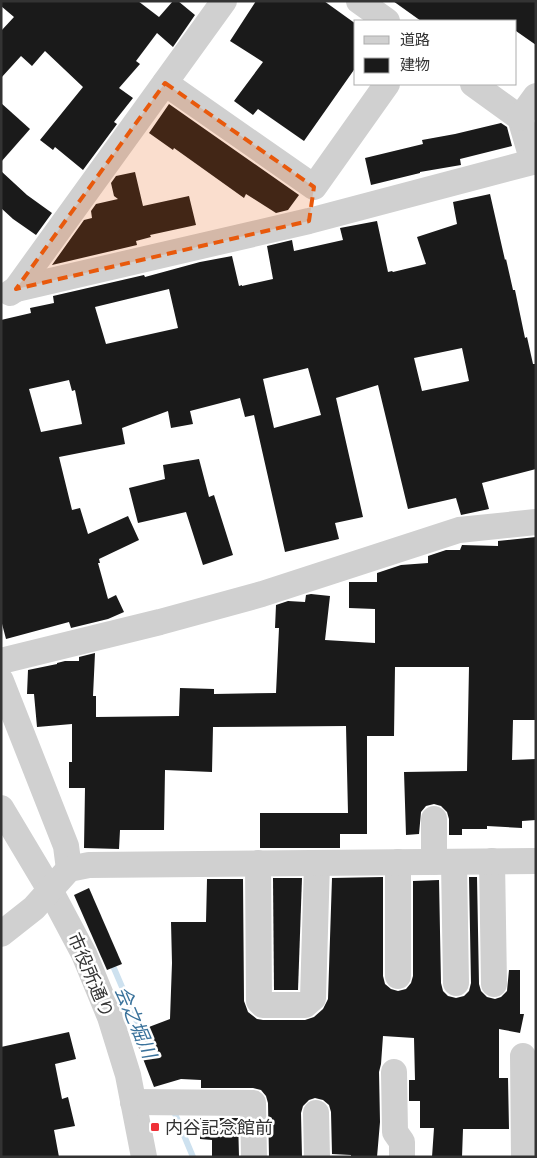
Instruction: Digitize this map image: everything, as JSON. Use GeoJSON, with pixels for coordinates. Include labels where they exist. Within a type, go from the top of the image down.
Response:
{"type":"FeatureCollection","features":[{"type":"Feature","properties":{"kind":"street"},"geometry":{"type":"LineString","coordinates":[[9,294],[224,1]]}},
{"type":"Feature","properties":{"kind":"street"},"geometry":{"type":"LineString","coordinates":[[359,1],[386,20]]}},
{"type":"Feature","properties":{"kind":"street"},"geometry":{"type":"LineString","coordinates":[[165,83],[314,187]]}},
{"type":"Feature","properties":{"kind":"street"},"geometry":{"type":"LineString","coordinates":[[309,220],[314,187],[386,85]]}},
{"type":"Feature","properties":{"kind":"street"},"geometry":{"type":"LineString","coordinates":[[9,294],[534,162],[520,118],[474,85]]}},
{"type":"Feature","properties":{"kind":"street"},"geometry":{"type":"LineString","coordinates":[[520,118],[536,96]]}},
{"type":"Feature","properties":{"kind":"street"},"geometry":{"type":"LineString","coordinates":[[1,661],[160,622],[262,594],[459,530],[536,522]]}},
{"type":"Feature","properties":{"kind":"street"},"geometry":{"type":"LineString","coordinates":[[1,681],[66,846],[69,869]]}},
{"type":"Feature","properties":{"kind":"street","name":"市役所通り"},"geometry":{"type":"LineString","coordinates":[[1,808],[50,890],[84,954],[110,1017],[128,1075],[144,1157]]}},
{"type":"Feature","properties":{"kind":"street"},"geometry":{"type":"LineString","coordinates":[[434,819],[444,862],[456,984]]}},
{"type":"Feature","properties":{"kind":"street"},"geometry":{"type":"LineString","coordinates":[[492,861],[494,984]]}},
{"type":"Feature","properties":{"kind":"street"},"geometry":{"type":"LineString","coordinates":[[1,934],[34,908],[69,869],[89,865],[536,861]]}},
{"type":"Feature","properties":{"kind":"street"},"geometry":{"type":"LineString","coordinates":[[398,862],[398,976]]}},
{"type":"Feature","properties":{"kind":"street"},"geometry":{"type":"LineString","coordinates":[[258,863],[259,1001],[263,1005],[305,1005],[313,998],[317,863]]}},
{"type":"Feature","properties":{"kind":"street"},"geometry":{"type":"LineString","coordinates":[[523,1056],[524,1157]]}},
{"type":"Feature","properties":{"kind":"street"},"geometry":{"type":"LineString","coordinates":[[394,1072],[395,1132],[402,1142],[402,1157]]}},
{"type":"Feature","properties":{"kind":"street"},"geometry":{"type":"LineString","coordinates":[[133,1102],[253,1103],[254,1157]]}},
{"type":"Feature","properties":{"kind":"street"},"geometry":{"type":"LineString","coordinates":[[316,1113],[317,1157]]}},
{"type":"Feature","properties":{"kind":"highlighted area"},"geometry":{"type":"Polygon","coordinates":[[[165,83],[314,187],[309,221],[16,289],[165,83]]]}},
{"type":"Feature","properties":{"kind":"building"},"geometry":{"type":"Polygon","coordinates":[[[1,1],[138,1],[159,17],[173,1],[178,1],[195,15],[173,47],[157,33],[136,61],[140,64],[119,88],[133,98],[114,122],[117,124],[83,170],[55,147],[53,150],[40,140],[83,87],[45,51],[32,66],[21,56],[1,78],[1,31],[14,17],[1,6],[1,1]]]}},
{"type":"Feature","properties":{"kind":"building"},"geometry":{"type":"Polygon","coordinates":[[[256,1],[324,1],[354,23],[354,70],[304,141],[258,109],[253,115],[234,101],[263,62],[230,41],[256,1]]]}},
{"type":"Feature","properties":{"kind":"building"},"geometry":{"type":"Polygon","coordinates":[[[393,1],[536,1],[536,45],[517,32],[517,20],[420,20],[393,1]]]}},
{"type":"Feature","properties":{"kind":"building"},"geometry":{"type":"Polygon","coordinates":[[[1,103],[30,129],[1,162],[1,103]]]}},
{"type":"Feature","properties":{"kind":"building"},"geometry":{"type":"Polygon","coordinates":[[[169,104],[299,195],[288,210],[276,213],[246,194],[244,198],[174,148],[173,150],[149,133],[169,104]]]}},
{"type":"Feature","properties":{"kind":"building"},"geometry":{"type":"Polygon","coordinates":[[[501,123],[507,127],[512,146],[460,159],[461,165],[420,172],[371,185],[365,158],[423,144],[422,140],[501,123]]]}},
{"type":"Feature","properties":{"kind":"building"},"geometry":{"type":"Polygon","coordinates":[[[1,171],[27,195],[52,213],[36,235],[1,208],[1,171]]]}},
{"type":"Feature","properties":{"kind":"building"},"geometry":{"type":"Polygon","coordinates":[[[135,172],[143,206],[189,196],[196,225],[150,235],[151,237],[136,241],[137,245],[52,265],[84,220],[92,218],[91,211],[96,204],[118,199],[114,196],[111,183],[116,176],[135,172]]]}},
{"type":"Feature","properties":{"kind":"building"},"geometry":{"type":"Polygon","coordinates":[[[490,194],[505,260],[513,290],[515,290],[525,338],[527,337],[533,364],[536,364],[536,469],[482,483],[489,509],[461,515],[456,498],[408,509],[378,385],[336,398],[363,517],[335,523],[339,539],[285,552],[254,415],[245,417],[240,398],[190,411],[193,424],[171,428],[168,411],[122,428],[125,444],[59,457],[72,510],[80,508],[88,534],[128,516],[139,540],[99,559],[100,563],[98,563],[108,599],[116,595],[124,612],[108,619],[71,628],[69,622],[6,639],[1,620],[1,320],[31,313],[30,308],[54,303],[53,296],[144,275],[145,277],[200,262],[232,256],[239,286],[273,279],[267,246],[292,240],[294,251],[343,240],[340,228],[377,221],[388,272],[426,264],[417,237],[457,224],[453,202],[490,194]],[[169,289],[95,307],[106,344],[178,328],[169,289]],[[462,348],[414,358],[422,391],[469,381],[462,348]],[[308,368],[263,379],[274,428],[321,415],[308,368]],[[69,380],[29,389],[41,432],[82,424],[75,390],[72,391],[69,380]]]}},
{"type":"Feature","properties":{"kind":"building"},"geometry":{"type":"Polygon","coordinates":[[[199,459],[209,497],[214,495],[233,555],[203,565],[186,512],[138,523],[129,488],[165,479],[163,465],[199,459]]]}},
{"type":"Feature","properties":{"kind":"building"},"geometry":{"type":"Polygon","coordinates":[[[536,537],[536,720],[513,720],[512,760],[536,759],[536,820],[522,821],[522,828],[487,826],[487,829],[462,829],[462,835],[449,835],[447,812],[441,806],[434,804],[426,806],[421,812],[419,834],[406,835],[404,772],[467,771],[469,667],[395,667],[394,736],[367,736],[367,834],[340,834],[340,848],[260,848],[260,813],[348,813],[346,726],[213,727],[212,772],[165,770],[164,830],[120,830],[119,849],[84,848],[85,788],[69,788],[69,762],[72,762],[72,724],[37,727],[34,694],[27,694],[28,670],[65,661],[79,661],[79,657],[95,653],[93,696],[96,696],[96,717],[179,716],[180,688],[214,689],[214,694],[276,693],[279,628],[275,628],[276,605],[288,601],[305,602],[306,595],[311,594],[330,596],[325,640],[375,643],[375,609],[349,608],[349,582],[377,582],[377,573],[401,565],[428,563],[428,556],[446,550],[460,550],[462,545],[498,546],[498,541],[536,537]]]}},
{"type":"Feature","properties":{"kind":"building"},"geometry":{"type":"Polygon","coordinates":[[[383,877],[383,976],[385,984],[391,989],[398,991],[406,989],[411,983],[413,976],[413,881],[439,880],[441,983],[443,991],[448,996],[456,998],[464,996],[469,991],[471,983],[469,877],[477,877],[479,984],[481,991],[487,997],[495,999],[501,997],[507,991],[509,970],[520,970],[520,1014],[524,1014],[520,1033],[499,1029],[499,1078],[508,1078],[509,1129],[463,1129],[462,1157],[432,1157],[434,1128],[420,1128],[420,1101],[409,1101],[409,1080],[415,1080],[414,1038],[383,1036],[379,1072],[380,1122],[377,1157],[351,1157],[351,1155],[332,1154],[331,1112],[329,1105],[323,1100],[315,1098],[309,1100],[303,1106],[301,1113],[302,1157],[269,1157],[268,1103],[266,1096],[261,1090],[253,1088],[201,1088],[201,1080],[181,1079],[154,1087],[133,1033],[170,1019],[171,922],[206,922],[207,879],[243,879],[244,1001],[248,1012],[257,1019],[263,1020],[305,1020],[314,1017],[323,1009],[328,999],[332,878],[383,877]]]}},
{"type":"Feature","properties":{"kind":"building"},"geometry":{"type":"Polygon","coordinates":[[[273,878],[302,878],[298,990],[274,990],[273,878]]]}},
{"type":"Feature","properties":{"kind":"building"},"geometry":{"type":"Polygon","coordinates":[[[89,888],[122,964],[107,970],[74,895],[89,888]]]}},
{"type":"Feature","properties":{"kind":"building"},"geometry":{"type":"Polygon","coordinates":[[[69,1032],[76,1059],[55,1064],[62,1099],[68,1097],[75,1126],[54,1130],[59,1157],[1,1157],[1,1047],[69,1032]]]}},
{"type":"Feature","properties":{"kind":"building"},"geometry":{"type":"Polygon","coordinates":[[[200,1118],[238,1118],[239,1157],[212,1157],[212,1140],[200,1139],[200,1118]]]}},
{"type":"Feature","properties":{"kind":"waterway","name":"会之堀川"},"geometry":{"type":"LineString","coordinates":[[110,959],[144,1038]]}},
{"type":"Feature","properties":{"kind":"waterway","name":"会之堀川"},"geometry":{"type":"LineString","coordinates":[[173,1109],[193,1157]]}},
{"type":"Feature","properties":{"kind":"place","name":"内谷記念館前"},"geometry":{"type":"Point","coordinates":[155,1127]}}]}
